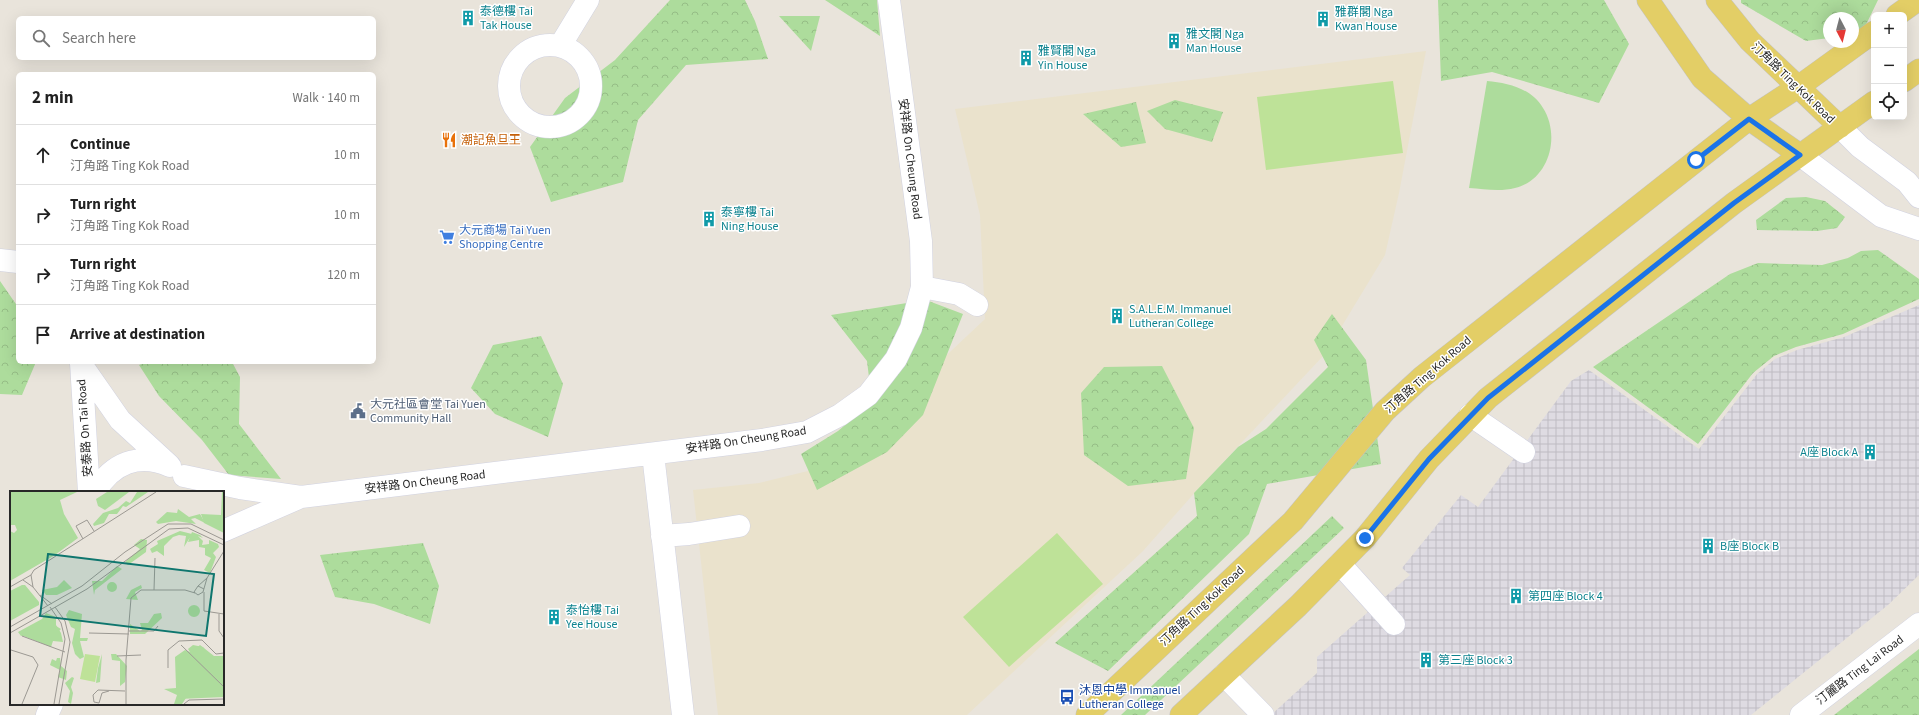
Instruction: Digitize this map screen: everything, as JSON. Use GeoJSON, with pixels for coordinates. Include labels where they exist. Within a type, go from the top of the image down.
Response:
{"type":"FeatureCollection","features":[{"type":"Feature","properties":{"kind":"main road"},"geometry":{"type":"LineString","coordinates":[[1648,0],[1702,78],[1749,119],[1800,155]]}},
{"type":"Feature","properties":{"kind":"main road","name":"汀角路 Ting Kok Road"},"geometry":{"type":"LineString","coordinates":[[1181,715],[1340,564],[1365,538],[1429,459],[1488,398],[1734,203],[1840,127],[1750,41],[1717,0]]}},
{"type":"Feature","properties":{"kind":"main road"},"geometry":{"type":"LineString","coordinates":[[1902,12],[1918,0]]}},
{"type":"Feature","properties":{"kind":"main road","name":"汀角路 Ting Kok Road"},"geometry":{"type":"LineString","coordinates":[[1087,715],[1293,521],[1385,411],[1422,376],[1749,119],[1798,87],[1871,34]]}},
{"type":"Feature","properties":{"kind":"main road"},"geometry":{"type":"LineString","coordinates":[[1907,79],[1919,70]]}},
{"type":"Feature","properties":{"kind":"main road"},"geometry":{"type":"LineString","coordinates":[[1840,127],[1871,104]]}},
{"type":"Feature","properties":{"kind":"street"},"geometry":{"type":"LineString","coordinates":[[560,46],[588,0]]}},
{"type":"Feature","properties":{"kind":"street","name":"安祥路 On Cheung Road"},"geometry":{"type":"LineString","coordinates":[[97,491],[103,479],[116,468],[133,461],[151,460],[183,478],[301,497],[653,454],[807,432],[840,415],[868,395],[896,359],[911,328],[922,286],[920,241],[889,0]]}},
{"type":"Feature","properties":{"kind":"street"},"geometry":{"type":"LineString","coordinates":[[1840,127],[1860,147],[1906,182],[1919,197]]}},
{"type":"Feature","properties":{"kind":"street"},"geometry":{"type":"LineString","coordinates":[[1800,155],[1881,216],[1919,229]]}},
{"type":"Feature","properties":{"kind":"street"},"geometry":{"type":"LineString","coordinates":[[0,260],[16,262]]}},
{"type":"Feature","properties":{"kind":"street"},"geometry":{"type":"LineString","coordinates":[[922,286],[959,294],[977,305]]}},
{"type":"Feature","properties":{"kind":"street","name":"安泰路 On Tai Road"},"geometry":{"type":"LineString","coordinates":[[81,364],[89,491]]}},
{"type":"Feature","properties":{"kind":"street","name":"安泰路 On Tai Road"},"geometry":{"type":"LineString","coordinates":[[82,364],[120,420],[183,478]]}},
{"type":"Feature","properties":{"kind":"street"},"geometry":{"type":"LineString","coordinates":[[1470,415],[1524,452]]}},
{"type":"Feature","properties":{"kind":"street"},"geometry":{"type":"LineString","coordinates":[[653,454],[683,715]]}},
{"type":"Feature","properties":{"kind":"street","name":"安祥路 On Cheung Road"},"geometry":{"type":"LineString","coordinates":[[224,532],[301,497]]}},
{"type":"Feature","properties":{"kind":"street"},"geometry":{"type":"LineString","coordinates":[[662,536],[689,534],[739,526]]}},
{"type":"Feature","properties":{"kind":"street"},"geometry":{"type":"LineString","coordinates":[[1340,564],[1394,624]]}},
{"type":"Feature","properties":{"kind":"street","name":"汀麗路 Ting Lai Road"},"geometry":{"type":"LineString","coordinates":[[1801,715],[1919,624]]}},
{"type":"Feature","properties":{"kind":"street"},"geometry":{"type":"LineString","coordinates":[[1224,675],[1262,715]]}},
{"type":"Feature","properties":{"kind":"street"},"geometry":{"type":"LineString","coordinates":[[47,715],[52,705]]}},
{"type":"Feature","properties":{"kind":"shaded area"},"geometry":{"type":"Polygon","coordinates":[[[1426,51],[1399,193],[1385,255],[1325,354],[1198,489],[1143,551],[967,715],[718,715],[693,490],[759,483],[812,470],[934,367],[985,319],[980,215],[955,109],[1426,51]]]}},
{"type":"Feature","properties":{"kind":"shaded area"},"geometry":{"type":"Polygon","coordinates":[[[1919,305],[1919,575],[1888,605],[1751,715],[1271,715],[1317,673],[1317,657],[1410,575],[1402,568],[1461,495],[1478,507],[1571,381],[1589,370],[1699,449],[1757,374],[1775,359],[1797,350],[1844,337],[1919,305]]]}},
{"type":"Feature","properties":{"kind":"green space"},"geometry":{"type":"Polygon","coordinates":[[[670,0],[745,0],[755,21],[768,59],[686,65],[638,120],[623,182],[551,202],[530,147],[565,98],[615,60],[670,0]]]}},
{"type":"Feature","properties":{"kind":"green space"},"geometry":{"type":"Polygon","coordinates":[[[825,0],[877,0],[880,36],[825,0]]]}},
{"type":"Feature","properties":{"kind":"green space"},"geometry":{"type":"Polygon","coordinates":[[[1438,0],[1604,0],[1629,44],[1599,103],[1492,72],[1441,81],[1438,0]]]}},
{"type":"Feature","properties":{"kind":"green space"},"geometry":{"type":"Polygon","coordinates":[[[1741,0],[1878,0],[1862,33],[1859,34],[1859,12],[1823,12],[1823,39],[1806,41],[1741,3],[1741,0]]]}},
{"type":"Feature","properties":{"kind":"green space"},"geometry":{"type":"Polygon","coordinates":[[[779,16],[820,16],[811,51],[779,16]]]}},
{"type":"Feature","properties":{"kind":"green space"},"geometry":{"type":"Polygon","coordinates":[[[1393,81],[1403,153],[1266,170],[1257,97],[1393,81]]]}},
{"type":"Feature","properties":{"kind":"green space"},"geometry":{"type":"Polygon","coordinates":[[[1487,81],[1511,85],[1526,91],[1538,101],[1548,119],[1551,131],[1551,144],[1544,167],[1527,183],[1515,188],[1498,190],[1469,188],[1487,81]]]}},
{"type":"Feature","properties":{"kind":"green space"},"geometry":{"type":"Polygon","coordinates":[[[1175,100],[1223,112],[1212,142],[1165,129],[1147,111],[1175,100]]]}},
{"type":"Feature","properties":{"kind":"green space"},"geometry":{"type":"Polygon","coordinates":[[[1136,102],[1146,143],[1121,147],[1083,114],[1136,102]]]}},
{"type":"Feature","properties":{"kind":"green space"},"geometry":{"type":"Polygon","coordinates":[[[1806,197],[1825,201],[1845,217],[1837,228],[1817,231],[1757,230],[1756,220],[1786,198],[1806,197]]]}},
{"type":"Feature","properties":{"kind":"green space"},"geometry":{"type":"Polygon","coordinates":[[[1878,250],[1919,279],[1919,299],[1843,334],[1796,347],[1774,356],[1753,373],[1698,444],[1593,367],[1730,274],[1758,263],[1822,265],[1848,258],[1861,251],[1878,250]]]}},
{"type":"Feature","properties":{"kind":"green space"},"geometry":{"type":"Polygon","coordinates":[[[0,281],[16,304],[16,364],[35,364],[22,395],[0,394],[0,281]]]}},
{"type":"Feature","properties":{"kind":"green space"},"geometry":{"type":"Polygon","coordinates":[[[926,300],[963,314],[923,415],[887,452],[817,490],[801,454],[838,431],[872,402],[867,361],[831,315],[926,300]]]}},
{"type":"Feature","properties":{"kind":"green space"},"geometry":{"type":"Polygon","coordinates":[[[1332,314],[1366,360],[1381,464],[1267,484],[1249,534],[1108,671],[1055,643],[1197,516],[1194,493],[1238,447],[1266,429],[1328,367],[1314,340],[1332,314]]]}},
{"type":"Feature","properties":{"kind":"green space"},"geometry":{"type":"Polygon","coordinates":[[[541,336],[563,384],[548,437],[495,414],[471,388],[493,345],[541,336]]]}},
{"type":"Feature","properties":{"kind":"green space"},"geometry":{"type":"Polygon","coordinates":[[[233,364],[240,377],[239,424],[281,479],[229,475],[202,440],[159,396],[139,365],[233,364]]]}},
{"type":"Feature","properties":{"kind":"green space"},"geometry":{"type":"Polygon","coordinates":[[[1162,366],[1194,428],[1186,479],[1128,486],[1084,455],[1081,393],[1104,367],[1162,366]]]}},
{"type":"Feature","properties":{"kind":"green space"},"geometry":{"type":"Polygon","coordinates":[[[1332,516],[1344,528],[1145,715],[1121,715],[1332,516]]]}},
{"type":"Feature","properties":{"kind":"green space"},"geometry":{"type":"Polygon","coordinates":[[[1057,533],[1103,584],[1009,667],[963,617],[1057,533]]]}},
{"type":"Feature","properties":{"kind":"green space"},"geometry":{"type":"Polygon","coordinates":[[[423,543],[439,586],[430,624],[374,604],[335,597],[320,555],[423,543]]]}},
{"type":"Feature","properties":{"kind":"green space"},"geometry":{"type":"Polygon","coordinates":[[[1919,649],[1919,715],[1834,715],[1919,649]]]}},
{"type":"Feature","properties":{"kind":"place","name":"泰德樓 Tai Tak House"},"geometry":{"type":"Point","coordinates":[468,18]}},
{"type":"Feature","properties":{"kind":"place","name":"雅群閣 Nga Kwan House"},"geometry":{"type":"Point","coordinates":[1323,19]}},
{"type":"Feature","properties":{"kind":"place","name":"雅文閣 Nga Man House"},"geometry":{"type":"Point","coordinates":[1174,41]}},
{"type":"Feature","properties":{"kind":"place","name":"雅賢閣 Nga Yin House"},"geometry":{"type":"Point","coordinates":[1026,58]}},
{"type":"Feature","properties":{"kind":"place","name":"潮記魚旦王"},"geometry":{"type":"Point","coordinates":[449,140]}},
{"type":"Feature","properties":{"kind":"place","name":"泰寧樓 Tai Ning House"},"geometry":{"type":"Point","coordinates":[709,219]}},
{"type":"Feature","properties":{"kind":"place","name":"大元商場 Tai Yuen Shopping Centre"},"geometry":{"type":"Point","coordinates":[447,237]}},
{"type":"Feature","properties":{"kind":"place","name":"S.A.L.E.M. Immanuel Lutheran College"},"geometry":{"type":"Point","coordinates":[1117,316]}},
{"type":"Feature","properties":{"kind":"place","name":"大元社區會堂 Tai Yuen Community Hall"},"geometry":{"type":"Point","coordinates":[358,411]}},
{"type":"Feature","properties":{"kind":"place","name":"A座 Block A"},"geometry":{"type":"Point","coordinates":[1870,452]}},
{"type":"Feature","properties":{"kind":"place","name":"B座 Block B"},"geometry":{"type":"Point","coordinates":[1708,546]}},
{"type":"Feature","properties":{"kind":"place","name":"第四座 Block 4"},"geometry":{"type":"Point","coordinates":[1516,596]}},
{"type":"Feature","properties":{"kind":"place","name":"泰怡樓 Tai Yee House"},"geometry":{"type":"Point","coordinates":[554,617]}},
{"type":"Feature","properties":{"kind":"place","name":"第三座 Block 3"},"geometry":{"type":"Point","coordinates":[1426,660]}},
{"type":"Feature","properties":{"kind":"place","name":"沐恩中學 Immanuel Lutheran College"},"geometry":{"type":"Point","coordinates":[1067,697]}},
{"type":"Feature","properties":{"kind":"route"},"geometry":{"type":"LineString","coordinates":[[1365,538],[1429,459],[1452,433],[1488,398],[1734,203],[1800,155],[1749,119],[1696,160]]}}]}
